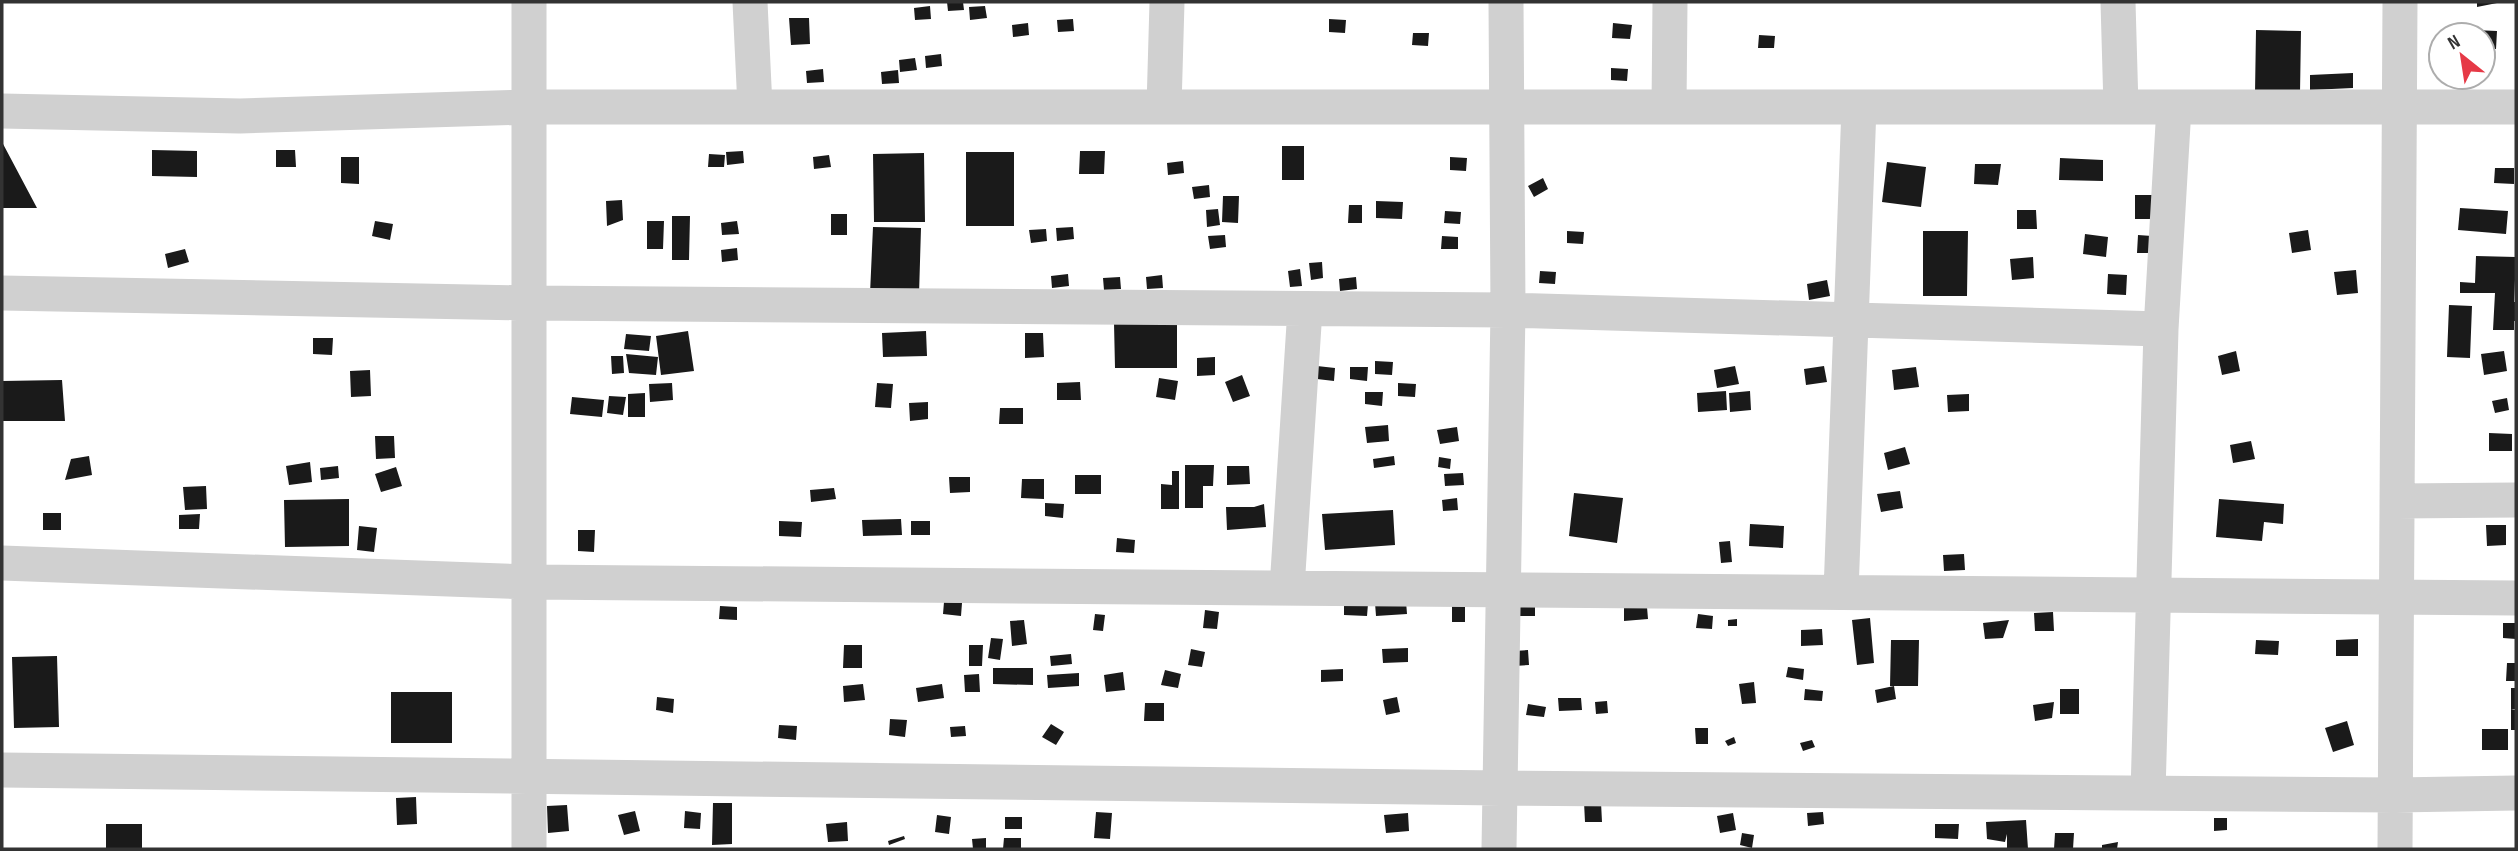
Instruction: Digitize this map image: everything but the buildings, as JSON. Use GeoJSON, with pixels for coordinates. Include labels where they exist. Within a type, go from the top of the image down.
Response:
{"type":"FeatureCollection","features":[{"type":"Feature","properties":{"kind":"street"},"geometry":{"type":"LineString","coordinates":[[529,2],[529,849]]}},
{"type":"Feature","properties":{"kind":"street"},"geometry":{"type":"LineString","coordinates":[[750,2],[755,107]]}},
{"type":"Feature","properties":{"kind":"street"},"geometry":{"type":"LineString","coordinates":[[1164,107],[1167,2]]}},
{"type":"Feature","properties":{"kind":"street"},"geometry":{"type":"LineString","coordinates":[[1499,849],[1508,310],[1506,2]]}},
{"type":"Feature","properties":{"kind":"street"},"geometry":{"type":"LineString","coordinates":[[1669,107],[1670,2]]}},
{"type":"Feature","properties":{"kind":"street"},"geometry":{"type":"LineString","coordinates":[[2118,2],[2120,107]]}},
{"type":"Feature","properties":{"kind":"street"},"geometry":{"type":"LineString","coordinates":[[2395,849],[2400,2]]}},
{"type":"Feature","properties":{"kind":"street"},"geometry":{"type":"LineString","coordinates":[[2,111],[240,116],[528,107],[2516,107]]}},
{"type":"Feature","properties":{"kind":"street"},"geometry":{"type":"LineString","coordinates":[[1841,593],[1859,107]]}},
{"type":"Feature","properties":{"kind":"street"},"geometry":{"type":"LineString","coordinates":[[2148,793],[2161,329],[2174,107]]}},
{"type":"Feature","properties":{"kind":"street"},"geometry":{"type":"LineString","coordinates":[[2,293],[528,303],[1508,310],[2161,329]]}},
{"type":"Feature","properties":{"kind":"street"},"geometry":{"type":"LineString","coordinates":[[1287,588],[1305,309]]}},
{"type":"Feature","properties":{"kind":"street"},"geometry":{"type":"LineString","coordinates":[[2397,500],[2516,500]]}},
{"type":"Feature","properties":{"kind":"street"},"geometry":{"type":"LineString","coordinates":[[2,562],[530,582],[2516,598]]}},
{"type":"Feature","properties":{"kind":"street"},"geometry":{"type":"LineString","coordinates":[[2,770],[1501,788],[2395,795],[2516,793]]}}]}
